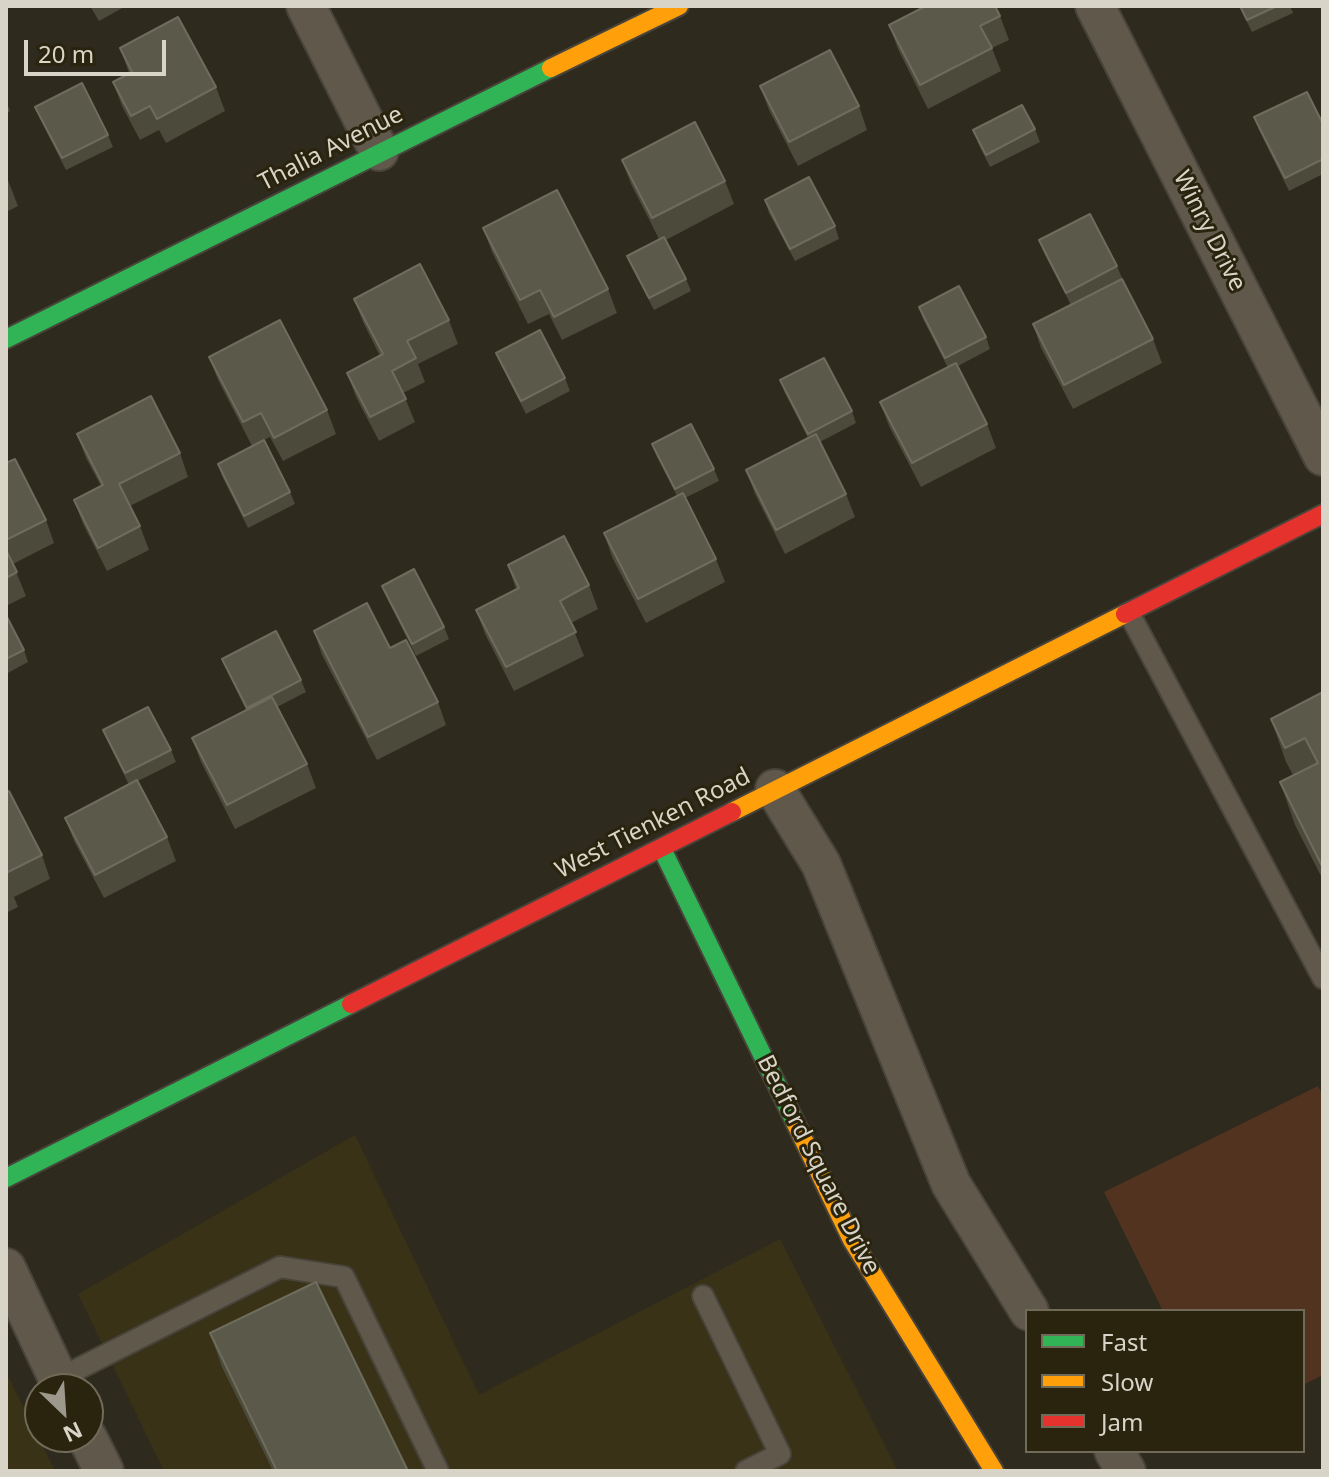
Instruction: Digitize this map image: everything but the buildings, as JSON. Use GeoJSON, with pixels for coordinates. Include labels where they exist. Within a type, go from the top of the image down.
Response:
{"type":"FeatureCollection","features":[{"type":"Feature","properties":{"kind":"main road","name":"Thalia Avenue"},"geometry":{"type":"LineString","coordinates":[[6,339],[379,151],[679,6]]}},
{"type":"Feature","properties":{"kind":"main road","name":"West Tienken Road"},"geometry":{"type":"LineString","coordinates":[[6,1178],[1323,514]]}},
{"type":"Feature","properties":{"kind":"main road","name":"Bedford Square Drive"},"geometry":{"type":"LineString","coordinates":[[662,849],[852,1240],[994,1471]]}},
{"type":"Feature","properties":{"kind":"street"},"geometry":{"type":"LineString","coordinates":[[306,6],[379,151]]}},
{"type":"Feature","properties":{"kind":"street","name":"Winry Drive"},"geometry":{"type":"LineString","coordinates":[[1095,6],[1323,456]]}},
{"type":"Feature","properties":{"kind":"street"},"geometry":{"type":"LineString","coordinates":[[775,789],[821,864],[951,1184],[1028,1309]]}},
{"type":"Feature","properties":{"kind":"street"},"geometry":{"type":"LineString","coordinates":[[6,1268],[55,1373]]}},
{"type":"Feature","properties":{"kind":"street"},"geometry":{"type":"LineString","coordinates":[[95,1453],[104,1471]]}},
{"type":"Feature","properties":{"kind":"street"},"geometry":{"type":"LineString","coordinates":[[1115,1453],[1126,1471]]}},
{"type":"Feature","properties":{"kind":"lane"},"geometry":{"type":"LineString","coordinates":[[1129,613],[1323,978]]}},
{"type":"Feature","properties":{"kind":"lane"},"geometry":{"type":"LineString","coordinates":[[80,1373],[280,1267],[344,1277],[438,1471]]}},
{"type":"Feature","properties":{"kind":"lane"},"geometry":{"type":"LineString","coordinates":[[703,1296],[780,1454],[746,1471]]}},
{"type":"Feature","properties":{"kind":"shaded area"},"geometry":{"type":"Polygon","coordinates":[[[1318,1086],[1323,1096],[1323,1375],[1305,1384],[1305,1309],[1162,1309],[1104,1192],[1318,1086]]]}},
{"type":"Feature","properties":{"kind":"shaded area"},"geometry":{"type":"Polygon","coordinates":[[[355,1135],[479,1395],[780,1239],[898,1471],[164,1471],[78,1294],[355,1135]]]}},
{"type":"Feature","properties":{"kind":"shaded area"},"geometry":{"type":"Polygon","coordinates":[[[6,1372],[24,1408],[24,1453],[46,1453],[55,1471],[6,1471],[6,1372]]]}},
{"type":"Feature","properties":{"kind":"traffic: fast"},"geometry":{"type":"LineString","coordinates":[[6,339],[551,68]]}},
{"type":"Feature","properties":{"kind":"traffic: fast"},"geometry":{"type":"LineString","coordinates":[[662,849],[795,1122]]}},
{"type":"Feature","properties":{"kind":"traffic: fast"},"geometry":{"type":"LineString","coordinates":[[6,1178],[351,1004]]}},
{"type":"Feature","properties":{"kind":"traffic: slow"},"geometry":{"type":"LineString","coordinates":[[551,68],[679,6]]}},
{"type":"Feature","properties":{"kind":"traffic: slow"},"geometry":{"type":"LineString","coordinates":[[732,812],[1125,614]]}},
{"type":"Feature","properties":{"kind":"traffic: slow"},"geometry":{"type":"LineString","coordinates":[[795,1122],[852,1240],[994,1471]]}},
{"type":"Feature","properties":{"kind":"traffic: jam"},"geometry":{"type":"LineString","coordinates":[[1125,614],[1323,514]]}},
{"type":"Feature","properties":{"kind":"traffic: jam"},"geometry":{"type":"LineString","coordinates":[[351,1004],[732,812]]}}]}
